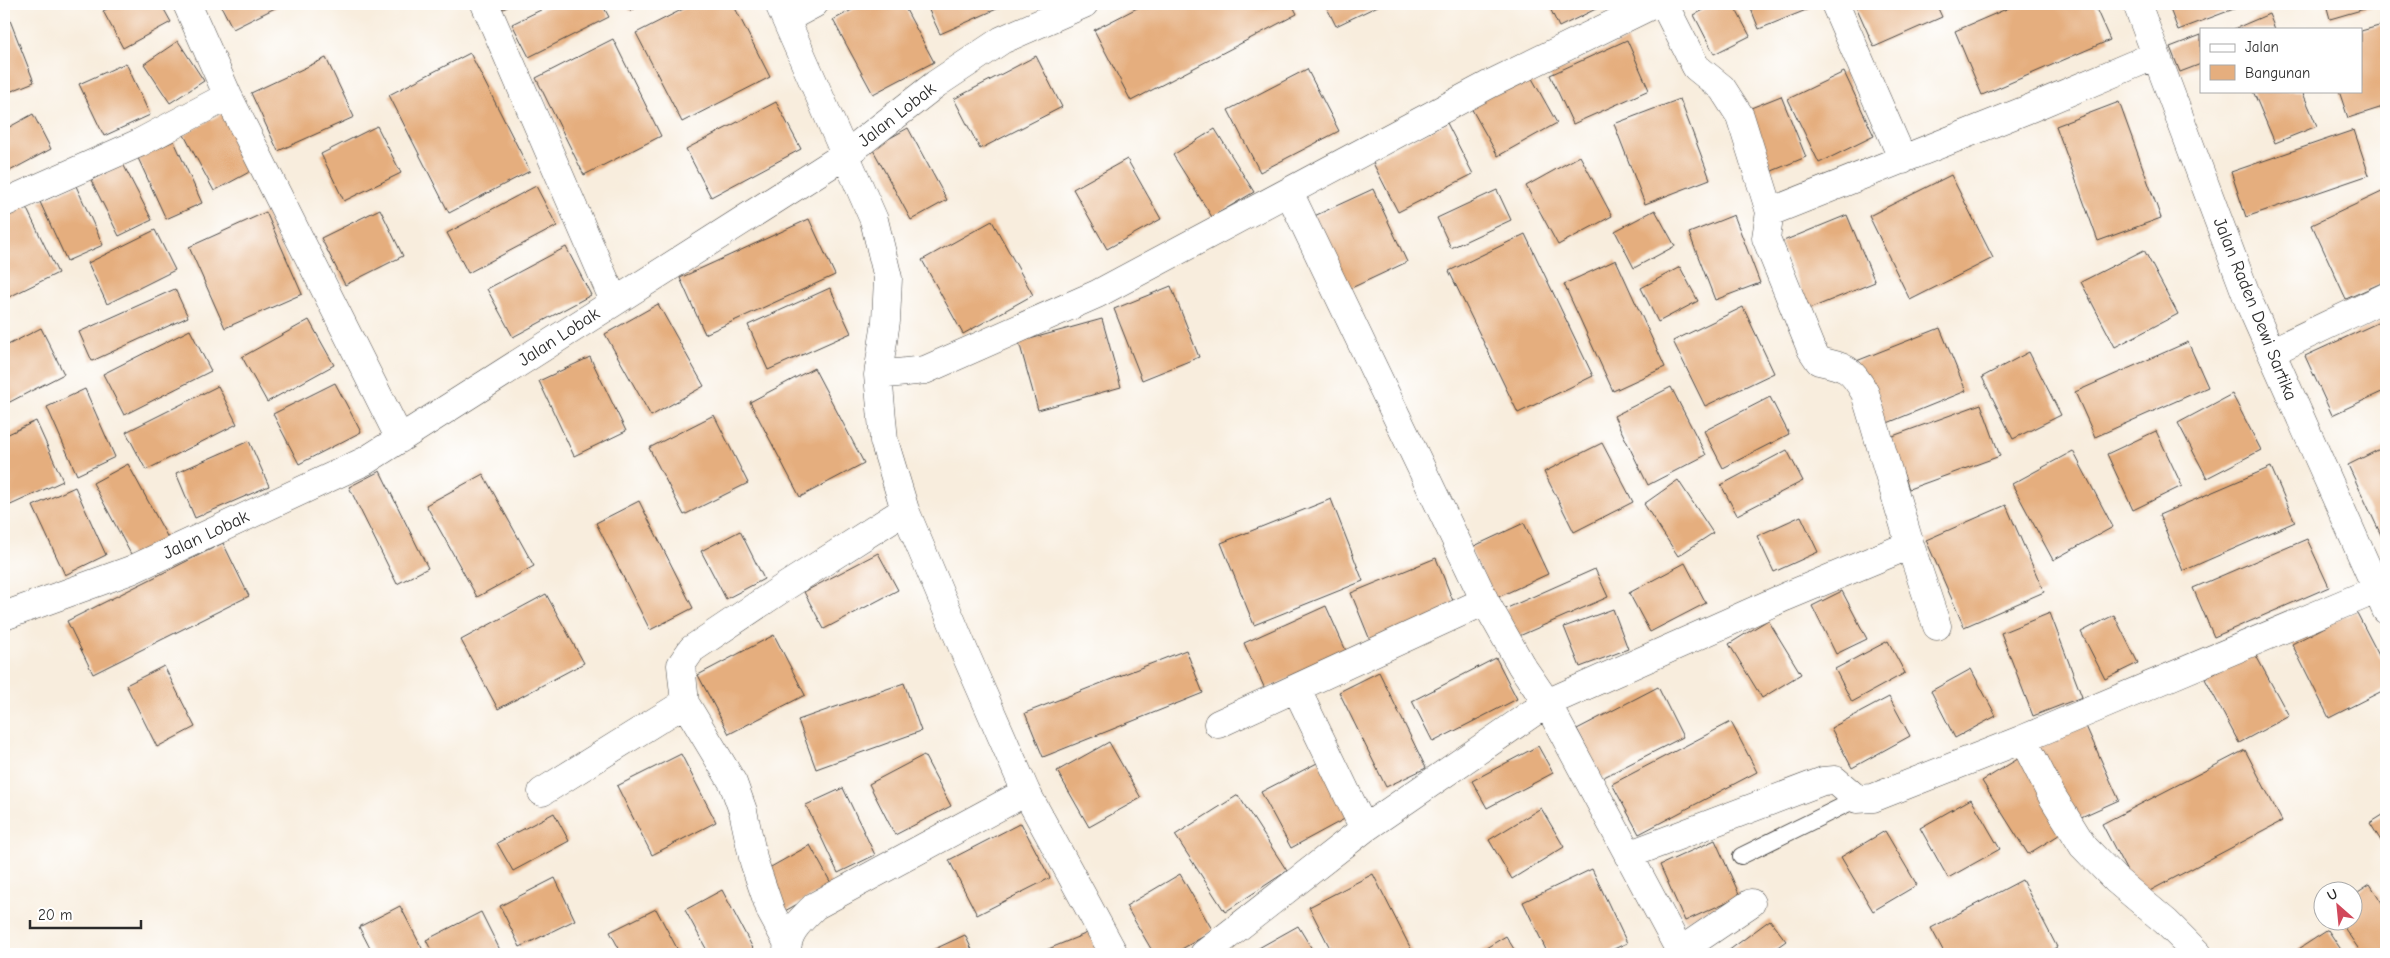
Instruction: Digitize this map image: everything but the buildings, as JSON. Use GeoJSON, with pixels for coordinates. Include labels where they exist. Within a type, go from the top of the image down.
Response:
{"type":"FeatureCollection","features":[{"type":"Feature","properties":{"kind":"street"},"geometry":{"type":"LineString","coordinates":[[187,4],[228,96],[400,439]]}},
{"type":"Feature","properties":{"kind":"street"},"geometry":{"type":"LineString","coordinates":[[485,4],[614,301]]}},
{"type":"Feature","properties":{"kind":"street"},"geometry":{"type":"LineString","coordinates":[[814,4],[782,11],[874,220],[888,278],[886,321],[878,375],[884,441],[905,510],[964,653],[1026,792],[1114,954]]}},
{"type":"Feature","properties":{"kind":"street","name":"Jalan Lobak"},"geometry":{"type":"LineString","coordinates":[[4,616],[131,570],[364,461],[845,155],[936,84],[1002,40],[1084,4]]}},
{"type":"Feature","properties":{"kind":"street"},"geometry":{"type":"LineString","coordinates":[[878,375],[925,370],[1097,294],[1490,84],[1654,4]]}},
{"type":"Feature","properties":{"kind":"street"},"geometry":{"type":"LineString","coordinates":[[1664,4],[1696,67],[1722,88],[1740,116],[1770,212],[1766,238],[1811,349],[1819,361],[1840,366],[1854,374],[1865,393],[1910,545],[1937,626]]}},
{"type":"Feature","properties":{"kind":"street"},"geometry":{"type":"LineString","coordinates":[[1834,4],[1903,160]]}},
{"type":"Feature","properties":{"kind":"street","name":"Jalan Raden Dewi Sartika"},"geometry":{"type":"LineString","coordinates":[[2137,4],[2249,302],[2381,600]]}},
{"type":"Feature","properties":{"kind":"street"},"geometry":{"type":"LineString","coordinates":[[1770,212],[1903,160],[2156,55]]}},
{"type":"Feature","properties":{"kind":"street"},"geometry":{"type":"LineString","coordinates":[[4,203],[139,142],[228,96]]}},
{"type":"Feature","properties":{"kind":"street"},"geometry":{"type":"LineString","coordinates":[[1288,192],[1485,601],[1521,665],[1547,703],[1680,953],[1751,903]]}},
{"type":"Feature","properties":{"kind":"street"},"geometry":{"type":"LineString","coordinates":[[2271,352],[2386,297]]}},
{"type":"Feature","properties":{"kind":"street"},"geometry":{"type":"LineString","coordinates":[[787,947],[771,912],[754,862],[743,811],[733,783],[685,703],[681,665],[692,649],[905,510]]}},
{"type":"Feature","properties":{"kind":"street"},"geometry":{"type":"LineString","coordinates":[[1204,954],[1364,830],[1547,703],[1785,597],[1910,545]]}},
{"type":"Feature","properties":{"kind":"street"},"geometry":{"type":"LineString","coordinates":[[1628,855],[1823,781],[1835,780],[1857,799],[1872,798],[2381,600]]}},
{"type":"Feature","properties":{"kind":"street"},"geometry":{"type":"LineString","coordinates":[[1218,724],[1485,601]]}},
{"type":"Feature","properties":{"kind":"street"},"geometry":{"type":"LineString","coordinates":[[1296,688],[1364,830]]}},
{"type":"Feature","properties":{"kind":"street"},"geometry":{"type":"LineString","coordinates":[[542,792],[685,703]]}},
{"type":"Feature","properties":{"kind":"street"},"geometry":{"type":"LineString","coordinates":[[2023,739],[2052,796],[2083,846],[2116,880],[2166,922],[2198,954]]}},
{"type":"Feature","properties":{"kind":"street"},"geometry":{"type":"LineString","coordinates":[[787,947],[798,922],[815,906],[1026,792]]}},
{"type":"Feature","properties":{"kind":"lane"},"geometry":{"type":"LineString","coordinates":[[1741,856],[1857,799]]}}]}
